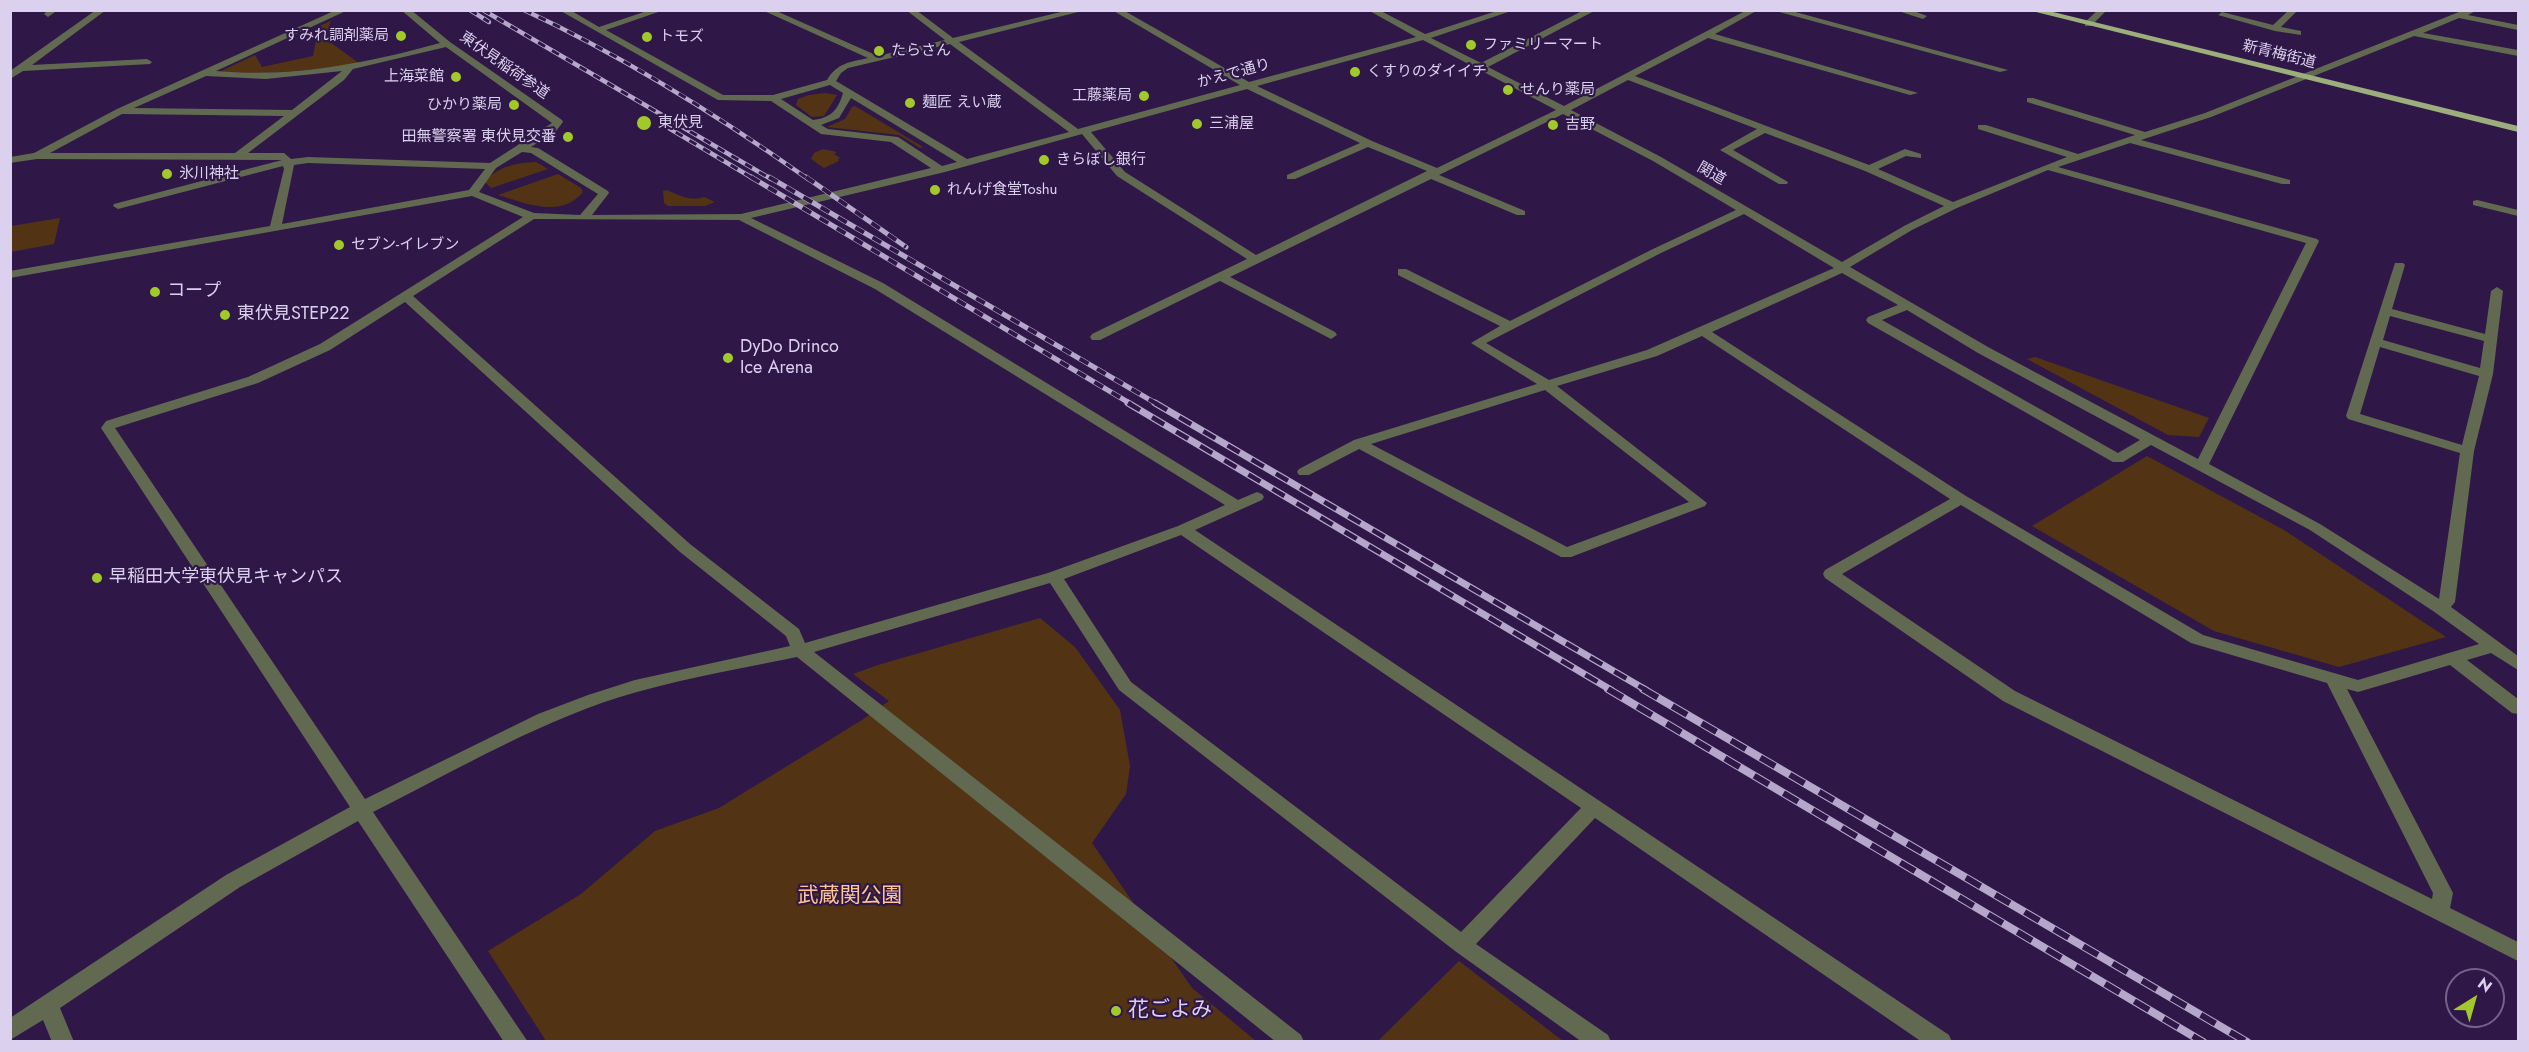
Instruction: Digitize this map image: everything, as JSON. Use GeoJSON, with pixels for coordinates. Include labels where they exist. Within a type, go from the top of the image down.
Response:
{"type":"FeatureCollection","features":[{"type":"Feature","properties":{"kind":"main road","name":"新青梅街道"},"geometry":{"type":"LineString","coordinates":[[2032,10],[2518,129]]}},
{"type":"Feature","properties":{"kind":"street"},"geometry":{"type":"LineString","coordinates":[[10,76],[102,10]]}},
{"type":"Feature","properties":{"kind":"street"},"geometry":{"type":"LineString","coordinates":[[37,156],[120,111],[344,10]]}},
{"type":"Feature","properties":{"kind":"street","name":"東伏見稲荷参道"},"geometry":{"type":"LineString","coordinates":[[405,10],[447,44],[558,122],[552,129],[518,148]]}},
{"type":"Feature","properties":{"kind":"street"},"geometry":{"type":"LineString","coordinates":[[563,10],[721,98],[773,98],[831,82],[840,69],[1082,10]]}},
{"type":"Feature","properties":{"kind":"street"},"geometry":{"type":"LineString","coordinates":[[598,30],[660,10]]}},
{"type":"Feature","properties":{"kind":"street"},"geometry":{"type":"LineString","coordinates":[[766,10],[878,59]]}},
{"type":"Feature","properties":{"kind":"street"},"geometry":{"type":"LineString","coordinates":[[910,10],[1081,132],[1121,174],[1256,259]]}},
{"type":"Feature","properties":{"kind":"street"},"geometry":{"type":"LineString","coordinates":[[1116,10],[1249,86],[1521,213]]}},
{"type":"Feature","properties":{"kind":"street","name":"関道"},"geometry":{"type":"LineString","coordinates":[[1372,10],[1478,68],[1657,159],[1983,350],[2315,527],[2439,607],[2518,664]]}},
{"type":"Feature","properties":{"kind":"street","name":"かえで通り"},"geometry":{"type":"LineString","coordinates":[[741,217],[941,170],[1421,38],[1510,10]]}},
{"type":"Feature","properties":{"kind":"street"},"geometry":{"type":"LineString","coordinates":[[1478,68],[1592,10]]}},
{"type":"Feature","properties":{"kind":"street"},"geometry":{"type":"LineString","coordinates":[[1096,337],[1564,110],[1754,10]]}},
{"type":"Feature","properties":{"kind":"street"},"geometry":{"type":"LineString","coordinates":[[1776,10],[2003,70]]}},
{"type":"Feature","properties":{"kind":"street"},"geometry":{"type":"LineString","coordinates":[[1899,10],[1923,16]]}},
{"type":"Feature","properties":{"kind":"street"},"geometry":{"type":"LineString","coordinates":[[2088,24],[2103,10]]}},
{"type":"Feature","properties":{"kind":"street"},"geometry":{"type":"LineString","coordinates":[[2275,28],[2294,10]]}},
{"type":"Feature","properties":{"kind":"street"},"geometry":{"type":"LineString","coordinates":[[1304,471],[1359,443],[1652,353],[1836,273],[1840,268],[1908,228],[1953,206],[2048,167],[2208,115],[2473,10]]}},
{"type":"Feature","properties":{"kind":"street"},"geometry":{"type":"LineString","coordinates":[[2222,15],[2298,33]]}},
{"type":"Feature","properties":{"kind":"street"},"geometry":{"type":"LineString","coordinates":[[2460,16],[2518,27]]}},
{"type":"Feature","properties":{"kind":"street"},"geometry":{"type":"LineString","coordinates":[[2415,34],[2518,53]]}},
{"type":"Feature","properties":{"kind":"street"},"geometry":{"type":"LineString","coordinates":[[1708,35],[1914,94]]}},
{"type":"Feature","properties":{"kind":"street"},"geometry":{"type":"LineString","coordinates":[[203,73],[238,77],[296,75],[385,62],[447,44]]}},
{"type":"Feature","properties":{"kind":"street"},"geometry":{"type":"LineString","coordinates":[[22,68],[147,62]]}},
{"type":"Feature","properties":{"kind":"street"},"geometry":{"type":"LineString","coordinates":[[237,156],[341,78],[349,68]]}},
{"type":"Feature","properties":{"kind":"street"},"geometry":{"type":"LineString","coordinates":[[1629,77],[1869,169],[1953,206]]}},
{"type":"Feature","properties":{"kind":"street"},"geometry":{"type":"LineString","coordinates":[[831,82],[966,163]]}},
{"type":"Feature","properties":{"kind":"street"},"geometry":{"type":"LineString","coordinates":[[810,123],[823,122],[837,117],[841,113],[848,93]]}},
{"type":"Feature","properties":{"kind":"street"},"geometry":{"type":"LineString","coordinates":[[773,98],[825,132],[894,139],[941,170]]}},
{"type":"Feature","properties":{"kind":"street"},"geometry":{"type":"LineString","coordinates":[[2030,100],[2145,135]]}},
{"type":"Feature","properties":{"kind":"street"},"geometry":{"type":"LineString","coordinates":[[120,111],[294,113]]}},
{"type":"Feature","properties":{"kind":"street"},"geometry":{"type":"LineString","coordinates":[[1982,127],[2078,157]]}},
{"type":"Feature","properties":{"kind":"street"},"geometry":{"type":"LineString","coordinates":[[1765,129],[1725,150],[1783,182]]}},
{"type":"Feature","properties":{"kind":"street"},"geometry":{"type":"LineString","coordinates":[[2129,140],[2286,182]]}},
{"type":"Feature","properties":{"kind":"street"},"geometry":{"type":"LineString","coordinates":[[1292,177],[1368,142]]}},
{"type":"Feature","properties":{"kind":"street"},"geometry":{"type":"LineString","coordinates":[[473,194],[492,166],[518,148],[534,150],[604,193],[583,218]]}},
{"type":"Feature","properties":{"kind":"street"},"geometry":{"type":"LineString","coordinates":[[1869,169],[1905,152],[1917,156]]}},
{"type":"Feature","properties":{"kind":"street"},"geometry":{"type":"LineString","coordinates":[[10,160],[37,156],[284,156],[289,169],[275,228]]}},
{"type":"Feature","properties":{"kind":"street"},"geometry":{"type":"LineString","coordinates":[[118,206],[288,162],[308,160],[492,166]]}},
{"type":"Feature","properties":{"kind":"street"},"geometry":{"type":"LineString","coordinates":[[2048,167],[2313,241],[2201,466]]}},
{"type":"Feature","properties":{"kind":"street"},"geometry":{"type":"LineString","coordinates":[[10,274],[473,194],[532,216],[741,217],[879,286],[1236,506]]}},
{"type":"Feature","properties":{"kind":"street"},"geometry":{"type":"LineString","coordinates":[[2477,203],[2518,213]]}},
{"type":"Feature","properties":{"kind":"street"},"geometry":{"type":"LineString","coordinates":[[1359,443],[1566,553],[1700,503],[1546,384],[1477,343],[1657,251],[1669,248],[1744,210]]}},
{"type":"Feature","properties":{"kind":"street"},"geometry":{"type":"LineString","coordinates":[[517,1041],[368,823],[362,809],[108,428],[111,424],[253,380],[325,347],[532,216]]}},
{"type":"Feature","properties":{"kind":"street"},"geometry":{"type":"LineString","coordinates":[[2399,265],[2353,416],[2466,451]]}},
{"type":"Feature","properties":{"kind":"street"},"geometry":{"type":"LineString","coordinates":[[1402,272],[1510,326]]}},
{"type":"Feature","properties":{"kind":"street"},"geometry":{"type":"LineString","coordinates":[[1221,277],[1331,335]]}},
{"type":"Feature","properties":{"kind":"street"},"geometry":{"type":"LineString","coordinates":[[2439,607],[2447,602],[2466,451],[2486,374],[2497,291]]}},
{"type":"Feature","properties":{"kind":"street"},"geometry":{"type":"LineString","coordinates":[[406,296],[685,549],[793,633],[800,650],[1293,1041]]}},
{"type":"Feature","properties":{"kind":"street"},"geometry":{"type":"LineString","coordinates":[[1907,306],[1872,320],[2118,459],[2151,439]]}},
{"type":"Feature","properties":{"kind":"street"},"geometry":{"type":"LineString","coordinates":[[2385,311],[2490,339]]}},
{"type":"Feature","properties":{"kind":"street"},"geometry":{"type":"LineString","coordinates":[[1704,332],[1961,499],[2197,639],[2334,681],[2358,686],[2494,646]]}},
{"type":"Feature","properties":{"kind":"street"},"geometry":{"type":"LineString","coordinates":[[2376,342],[2486,374]]}},
{"type":"Feature","properties":{"kind":"street"},"geometry":{"type":"LineString","coordinates":[[10,1030],[233,881],[362,809],[544,719],[635,686],[800,650],[1054,578],[1184,529],[1257,497]]}},
{"type":"Feature","properties":{"kind":"street"},"geometry":{"type":"LineString","coordinates":[[1961,499],[1831,574],[2009,696],[2518,952]]}},
{"type":"Feature","properties":{"kind":"street"},"geometry":{"type":"LineString","coordinates":[[1184,529],[1941,1041]]}},
{"type":"Feature","properties":{"kind":"street"},"geometry":{"type":"LineString","coordinates":[[1054,578],[1125,686],[1462,945],[1600,1041]]}},
{"type":"Feature","properties":{"kind":"street"},"geometry":{"type":"LineString","coordinates":[[2454,659],[2518,708]]}},
{"type":"Feature","properties":{"kind":"street"},"geometry":{"type":"LineString","coordinates":[[2334,681],[2443,893],[2440,912]]}},
{"type":"Feature","properties":{"kind":"street"},"geometry":{"type":"LineString","coordinates":[[1462,945],[1594,807]]}},
{"type":"Feature","properties":{"kind":"street"},"geometry":{"type":"LineString","coordinates":[[48,1005],[63,1041]]}},
{"type":"Feature","properties":{"kind":"green space"},"geometry":{"type":"Polygon","coordinates":[[[331,21],[329,27],[334,39],[330,42],[360,64],[255,73],[219,72],[255,55],[262,67],[313,56],[319,26],[331,21]]]}},
{"type":"Feature","properties":{"kind":"green space"},"geometry":{"type":"Polygon","coordinates":[[[826,93],[837,95],[824,116],[812,117],[796,105],[798,99],[826,93]]]}},
{"type":"Feature","properties":{"kind":"green space"},"geometry":{"type":"Polygon","coordinates":[[[855,106],[923,147],[920,148],[899,135],[827,127],[845,119],[855,106]]]}},
{"type":"Feature","properties":{"kind":"green space"},"geometry":{"type":"Polygon","coordinates":[[[823,149],[837,152],[834,154],[840,158],[839,161],[824,168],[811,159],[814,153],[823,149]]]}},
{"type":"Feature","properties":{"kind":"green space"},"geometry":{"type":"Polygon","coordinates":[[[536,162],[548,169],[491,188],[485,182],[496,172],[508,166],[536,162]]]}},
{"type":"Feature","properties":{"kind":"green space"},"geometry":{"type":"Polygon","coordinates":[[[558,174],[581,188],[583,192],[564,205],[542,207],[498,195],[558,174]]]}},
{"type":"Feature","properties":{"kind":"green space"},"geometry":{"type":"Polygon","coordinates":[[[667,190],[685,197],[695,199],[704,197],[715,202],[705,206],[668,206],[664,203],[663,191],[667,190]]]}},
{"type":"Feature","properties":{"kind":"green space"},"geometry":{"type":"Polygon","coordinates":[[[60,218],[54,244],[11,252],[11,226],[60,218]]]}},
{"type":"Feature","properties":{"kind":"green space"},"geometry":{"type":"Polygon","coordinates":[[[2035,357],[2209,418],[2199,437],[2168,435],[2027,359],[2035,357]]]}},
{"type":"Feature","properties":{"kind":"green space"},"geometry":{"type":"Polygon","coordinates":[[[2147,456],[2284,530],[2446,637],[2339,667],[2214,631],[2032,526],[2147,456]]]}},
{"type":"Feature","properties":{"kind":"green space","name":"武蔵関公園"},"geometry":{"type":"Polygon","coordinates":[[[1040,618],[1075,647],[1120,710],[1130,766],[1126,794],[1092,843],[1192,988],[1256,1041],[546,1041],[488,951],[581,894],[655,831],[719,808],[889,701],[853,674],[1040,618]]]}},
{"type":"Feature","properties":{"kind":"green space"},"geometry":{"type":"Polygon","coordinates":[[[1459,961],[1563,1041],[1378,1041],[1459,961]]]}},
{"type":"Feature","properties":{"kind":"railway"},"geometry":{"type":"LineString","coordinates":[[470,10],[489,22]]}},
{"type":"Feature","properties":{"kind":"railway"},"geometry":{"type":"LineString","coordinates":[[483,10],[771,179]]}},
{"type":"Feature","properties":{"kind":"railway"},"geometry":{"type":"LineString","coordinates":[[524,10],[598,47],[670,88],[808,179]]}},
{"type":"Feature","properties":{"kind":"railway"},"geometry":{"type":"LineString","coordinates":[[662,124],[754,179]]}},
{"type":"Feature","properties":{"kind":"railway"},"geometry":{"type":"LineString","coordinates":[[751,177],[1131,404]]}},
{"type":"Feature","properties":{"kind":"railway"},"geometry":{"type":"LineString","coordinates":[[769,177],[1157,404]]}},
{"type":"Feature","properties":{"kind":"railway"},"geometry":{"type":"LineString","coordinates":[[806,177],[906,247]]}},
{"type":"Feature","properties":{"kind":"railway"},"geometry":{"type":"LineString","coordinates":[[1128,403],[1611,690]]}},
{"type":"Feature","properties":{"kind":"railway"},"geometry":{"type":"LineString","coordinates":[[1155,403],[1646,690]]}},
{"type":"Feature","properties":{"kind":"railway"},"geometry":{"type":"LineString","coordinates":[[1608,689],[2203,1042]]}},
{"type":"Feature","properties":{"kind":"railway"},"geometry":{"type":"LineString","coordinates":[[1643,689],[2247,1042]]}},
{"type":"Feature","properties":{"kind":"place","name":"すみれ調剤薬局"},"geometry":{"type":"Point","coordinates":[401,36]}},
{"type":"Feature","properties":{"kind":"place","name":"トモズ"},"geometry":{"type":"Point","coordinates":[647,37]}},
{"type":"Feature","properties":{"kind":"place","name":"ファミリーマート"},"geometry":{"type":"Point","coordinates":[1471,45]}},
{"type":"Feature","properties":{"kind":"place","name":"たらさん"},"geometry":{"type":"Point","coordinates":[879,51]}},
{"type":"Feature","properties":{"kind":"place","name":"くすりのダイイチ"},"geometry":{"type":"Point","coordinates":[1355,72]}},
{"type":"Feature","properties":{"kind":"place","name":"上海菜館"},"geometry":{"type":"Point","coordinates":[456,77]}},
{"type":"Feature","properties":{"kind":"place","name":"せんり薬局"},"geometry":{"type":"Point","coordinates":[1508,90]}},
{"type":"Feature","properties":{"kind":"place","name":"工藤薬局"},"geometry":{"type":"Point","coordinates":[1144,96]}},
{"type":"Feature","properties":{"kind":"place","name":"麺匠 えい蔵"},"geometry":{"type":"Point","coordinates":[910,103]}},
{"type":"Feature","properties":{"kind":"place","name":"ひかり薬局"},"geometry":{"type":"Point","coordinates":[514,105]}},
{"type":"Feature","properties":{"kind":"place","name":"東伏見"},"geometry":{"type":"Point","coordinates":[644,123]}},
{"type":"Feature","properties":{"kind":"place","name":"三浦屋"},"geometry":{"type":"Point","coordinates":[1197,124]}},
{"type":"Feature","properties":{"kind":"place","name":"吉野"},"geometry":{"type":"Point","coordinates":[1553,125]}},
{"type":"Feature","properties":{"kind":"place","name":"田無警察署 東伏見交番"},"geometry":{"type":"Point","coordinates":[568,137]}},
{"type":"Feature","properties":{"kind":"place","name":"きらぼし銀行"},"geometry":{"type":"Point","coordinates":[1044,160]}},
{"type":"Feature","properties":{"kind":"place","name":"氷川神社"},"geometry":{"type":"Point","coordinates":[167,174]}},
{"type":"Feature","properties":{"kind":"place","name":"れんげ食堂Toshu"},"geometry":{"type":"Point","coordinates":[935,190]}},
{"type":"Feature","properties":{"kind":"place","name":"セブン-イレブン"},"geometry":{"type":"Point","coordinates":[339,245]}},
{"type":"Feature","properties":{"kind":"place","name":"コープ"},"geometry":{"type":"Point","coordinates":[155,292]}},
{"type":"Feature","properties":{"kind":"place","name":"東伏見STEP22"},"geometry":{"type":"Point","coordinates":[225,315]}},
{"type":"Feature","properties":{"kind":"place","name":"DyDo Drinco Ice Arena"},"geometry":{"type":"Point","coordinates":[728,358]}},
{"type":"Feature","properties":{"kind":"place","name":"早稲田大学東伏見キャンパス"},"geometry":{"type":"Point","coordinates":[97,578]}},
{"type":"Feature","properties":{"kind":"place","name":"花ごよみ"},"geometry":{"type":"Point","coordinates":[1116,1011]}}]}
